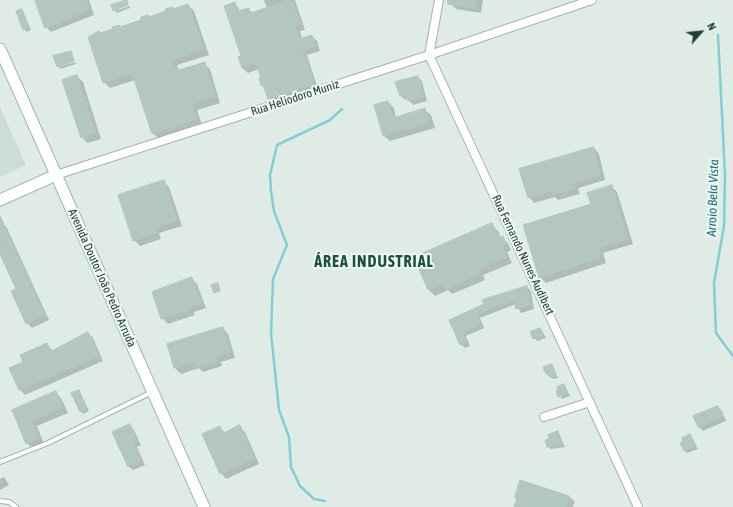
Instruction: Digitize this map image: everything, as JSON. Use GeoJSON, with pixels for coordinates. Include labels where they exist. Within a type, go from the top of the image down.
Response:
{"type":"FeatureCollection","features":[{"type":"Feature","properties":{"kind":"main road","name":"Avenida Doutor João Pedro Arruda"},"geometry":{"type":"LineString","coordinates":[[0,49],[204,507]]}},
{"type":"Feature","properties":{"kind":"main road","name":"Rua Heliodoro Muniz"},"geometry":{"type":"LineString","coordinates":[[0,200],[56,174]]}},
{"type":"Feature","properties":{"kind":"street"},"geometry":{"type":"LineString","coordinates":[[429,55],[440,0]]}},
{"type":"Feature","properties":{"kind":"street","name":"Rua Heliodoro Muniz"},"geometry":{"type":"LineString","coordinates":[[56,174],[429,55],[592,0]]}},
{"type":"Feature","properties":{"kind":"street","name":"Rua Fernando Nunes Audibert"},"geometry":{"type":"LineString","coordinates":[[429,55],[638,507]]}},
{"type":"Feature","properties":{"kind":"street"},"geometry":{"type":"LineString","coordinates":[[544,417],[590,402]]}},
{"type":"Feature","properties":{"kind":"lane"},"geometry":{"type":"LineString","coordinates":[[0,462],[48,443],[153,392]]}},
{"type":"Feature","properties":{"kind":"lane"},"geometry":{"type":"LineString","coordinates":[[0,501],[9,502],[16,507]]}},
{"type":"Feature","properties":{"kind":"shaded area"},"geometry":{"type":"Polygon","coordinates":[[[0,107],[26,165],[0,177],[0,107]]]}},
{"type":"Feature","properties":{"kind":"building"},"geometry":{"type":"Polygon","coordinates":[[[35,0],[86,0],[89,10],[45,28],[35,0]]]}},
{"type":"Feature","properties":{"kind":"building"},"geometry":{"type":"Polygon","coordinates":[[[127,0],[128,5],[113,11],[111,5],[127,0]]]}},
{"type":"Feature","properties":{"kind":"building"},"geometry":{"type":"Polygon","coordinates":[[[292,0],[301,25],[295,26],[299,39],[312,35],[316,46],[303,50],[314,84],[268,99],[263,85],[261,86],[259,78],[261,78],[256,63],[242,68],[238,57],[241,56],[224,6],[235,2],[238,11],[249,8],[250,13],[292,0]]]}},
{"type":"Feature","properties":{"kind":"building"},"geometry":{"type":"Polygon","coordinates":[[[448,0],[476,0],[475,8],[448,4],[448,0]]]}},
{"type":"Feature","properties":{"kind":"building"},"geometry":{"type":"Polygon","coordinates":[[[188,4],[204,49],[172,60],[176,71],[205,62],[215,97],[192,104],[197,119],[152,134],[132,73],[103,83],[88,37],[99,31],[100,33],[113,29],[112,27],[119,25],[120,27],[141,20],[141,17],[148,15],[149,17],[166,11],[165,9],[173,7],[173,9],[188,4]]]}},
{"type":"Feature","properties":{"kind":"building"},"geometry":{"type":"Polygon","coordinates":[[[22,9],[29,27],[23,30],[16,11],[22,9]]]}},
{"type":"Feature","properties":{"kind":"building"},"geometry":{"type":"Polygon","coordinates":[[[71,51],[74,61],[57,67],[53,56],[71,51]]]}},
{"type":"Feature","properties":{"kind":"building"},"geometry":{"type":"Polygon","coordinates":[[[77,75],[96,133],[81,138],[62,80],[77,75]]]}},
{"type":"Feature","properties":{"kind":"building"},"geometry":{"type":"Polygon","coordinates":[[[418,76],[424,96],[408,101],[406,94],[400,96],[395,82],[418,76]]]}},
{"type":"Feature","properties":{"kind":"building"},"geometry":{"type":"Polygon","coordinates":[[[388,101],[393,118],[425,108],[430,122],[383,136],[374,105],[388,101]]]}},
{"type":"Feature","properties":{"kind":"building"},"geometry":{"type":"Polygon","coordinates":[[[594,147],[600,175],[573,183],[575,188],[552,195],[551,191],[528,198],[519,169],[594,147]]]}},
{"type":"Feature","properties":{"kind":"building"},"geometry":{"type":"Polygon","coordinates":[[[164,180],[177,220],[154,228],[156,233],[133,241],[118,195],[164,180]]]}},
{"type":"Feature","properties":{"kind":"building"},"geometry":{"type":"Polygon","coordinates":[[[612,185],[628,239],[598,248],[601,257],[539,278],[523,225],[591,204],[587,193],[612,185]]]}},
{"type":"Feature","properties":{"kind":"building"},"geometry":{"type":"Polygon","coordinates":[[[0,216],[45,315],[26,324],[11,291],[16,289],[0,254],[0,216]]]}},
{"type":"Feature","properties":{"kind":"building"},"geometry":{"type":"Polygon","coordinates":[[[492,223],[499,238],[503,236],[506,244],[502,246],[507,257],[478,269],[480,274],[445,289],[443,284],[428,290],[414,257],[492,223]]]}},
{"type":"Feature","properties":{"kind":"building"},"geometry":{"type":"Polygon","coordinates":[[[192,277],[201,303],[189,307],[190,309],[161,319],[152,292],[192,277]]]}},
{"type":"Feature","properties":{"kind":"building"},"geometry":{"type":"Polygon","coordinates":[[[218,283],[220,291],[214,293],[211,285],[218,283]]]}},
{"type":"Feature","properties":{"kind":"building"},"geometry":{"type":"Polygon","coordinates":[[[527,286],[530,305],[516,309],[514,301],[511,301],[477,314],[481,323],[462,332],[467,342],[460,345],[449,320],[484,304],[482,300],[527,286]]]}},
{"type":"Feature","properties":{"kind":"building"},"geometry":{"type":"Polygon","coordinates":[[[223,327],[230,352],[216,356],[217,361],[197,367],[195,362],[174,368],[167,344],[223,327]]]}},
{"type":"Feature","properties":{"kind":"building"},"geometry":{"type":"Polygon","coordinates":[[[540,328],[544,335],[533,339],[530,332],[540,328]]]}},
{"type":"Feature","properties":{"kind":"building"},"geometry":{"type":"Polygon","coordinates":[[[88,332],[99,356],[19,390],[9,368],[23,362],[20,355],[47,343],[51,351],[88,332]]]}},
{"type":"Feature","properties":{"kind":"building"},"geometry":{"type":"Polygon","coordinates":[[[552,364],[556,375],[550,377],[548,373],[546,374],[543,367],[552,364]]]}},
{"type":"Feature","properties":{"kind":"building"},"geometry":{"type":"Polygon","coordinates":[[[564,384],[568,393],[558,397],[556,391],[558,390],[557,387],[564,384]]]}},
{"type":"Feature","properties":{"kind":"building"},"geometry":{"type":"Polygon","coordinates":[[[79,390],[87,408],[80,412],[71,393],[79,390]]]}},
{"type":"Feature","properties":{"kind":"building"},"geometry":{"type":"Polygon","coordinates":[[[56,391],[63,407],[32,421],[39,438],[26,444],[12,410],[56,391]]]}},
{"type":"Feature","properties":{"kind":"building"},"geometry":{"type":"Polygon","coordinates":[[[718,406],[722,417],[698,427],[693,416],[718,406]]]}},
{"type":"Feature","properties":{"kind":"building"},"geometry":{"type":"Polygon","coordinates":[[[130,424],[137,441],[133,442],[141,461],[128,467],[112,432],[130,424]]]}},
{"type":"Feature","properties":{"kind":"building"},"geometry":{"type":"Polygon","coordinates":[[[240,425],[254,458],[220,474],[202,434],[220,426],[223,433],[240,425]]]}},
{"type":"Feature","properties":{"kind":"building"},"geometry":{"type":"Polygon","coordinates":[[[558,431],[563,444],[547,447],[545,440],[549,439],[548,435],[558,431]]]}},
{"type":"Feature","properties":{"kind":"building"},"geometry":{"type":"Polygon","coordinates":[[[690,434],[696,446],[684,451],[680,443],[683,441],[682,438],[690,434]]]}},
{"type":"Feature","properties":{"kind":"building"},"geometry":{"type":"Polygon","coordinates":[[[520,480],[569,496],[566,507],[514,507],[520,480]]]}},
{"type":"Feature","properties":{"kind":"waterway","name":"Arroio Bela Vista"},"geometry":{"type":"LineString","coordinates":[[718,35],[725,175],[724,226],[714,283],[716,333],[733,356]]}},
{"type":"Feature","properties":{"kind":"waterway"},"geometry":{"type":"LineString","coordinates":[[325,501],[314,499],[300,486],[291,467],[289,437],[279,410],[271,333],[273,279],[287,245],[274,211],[270,175],[277,145],[330,120],[342,109]]}},
{"type":"Feature","properties":{"kind":"district","name":"ÁREA INDUSTRIAL"},"geometry":{"type":"Point","coordinates":[374,262]}}]}
